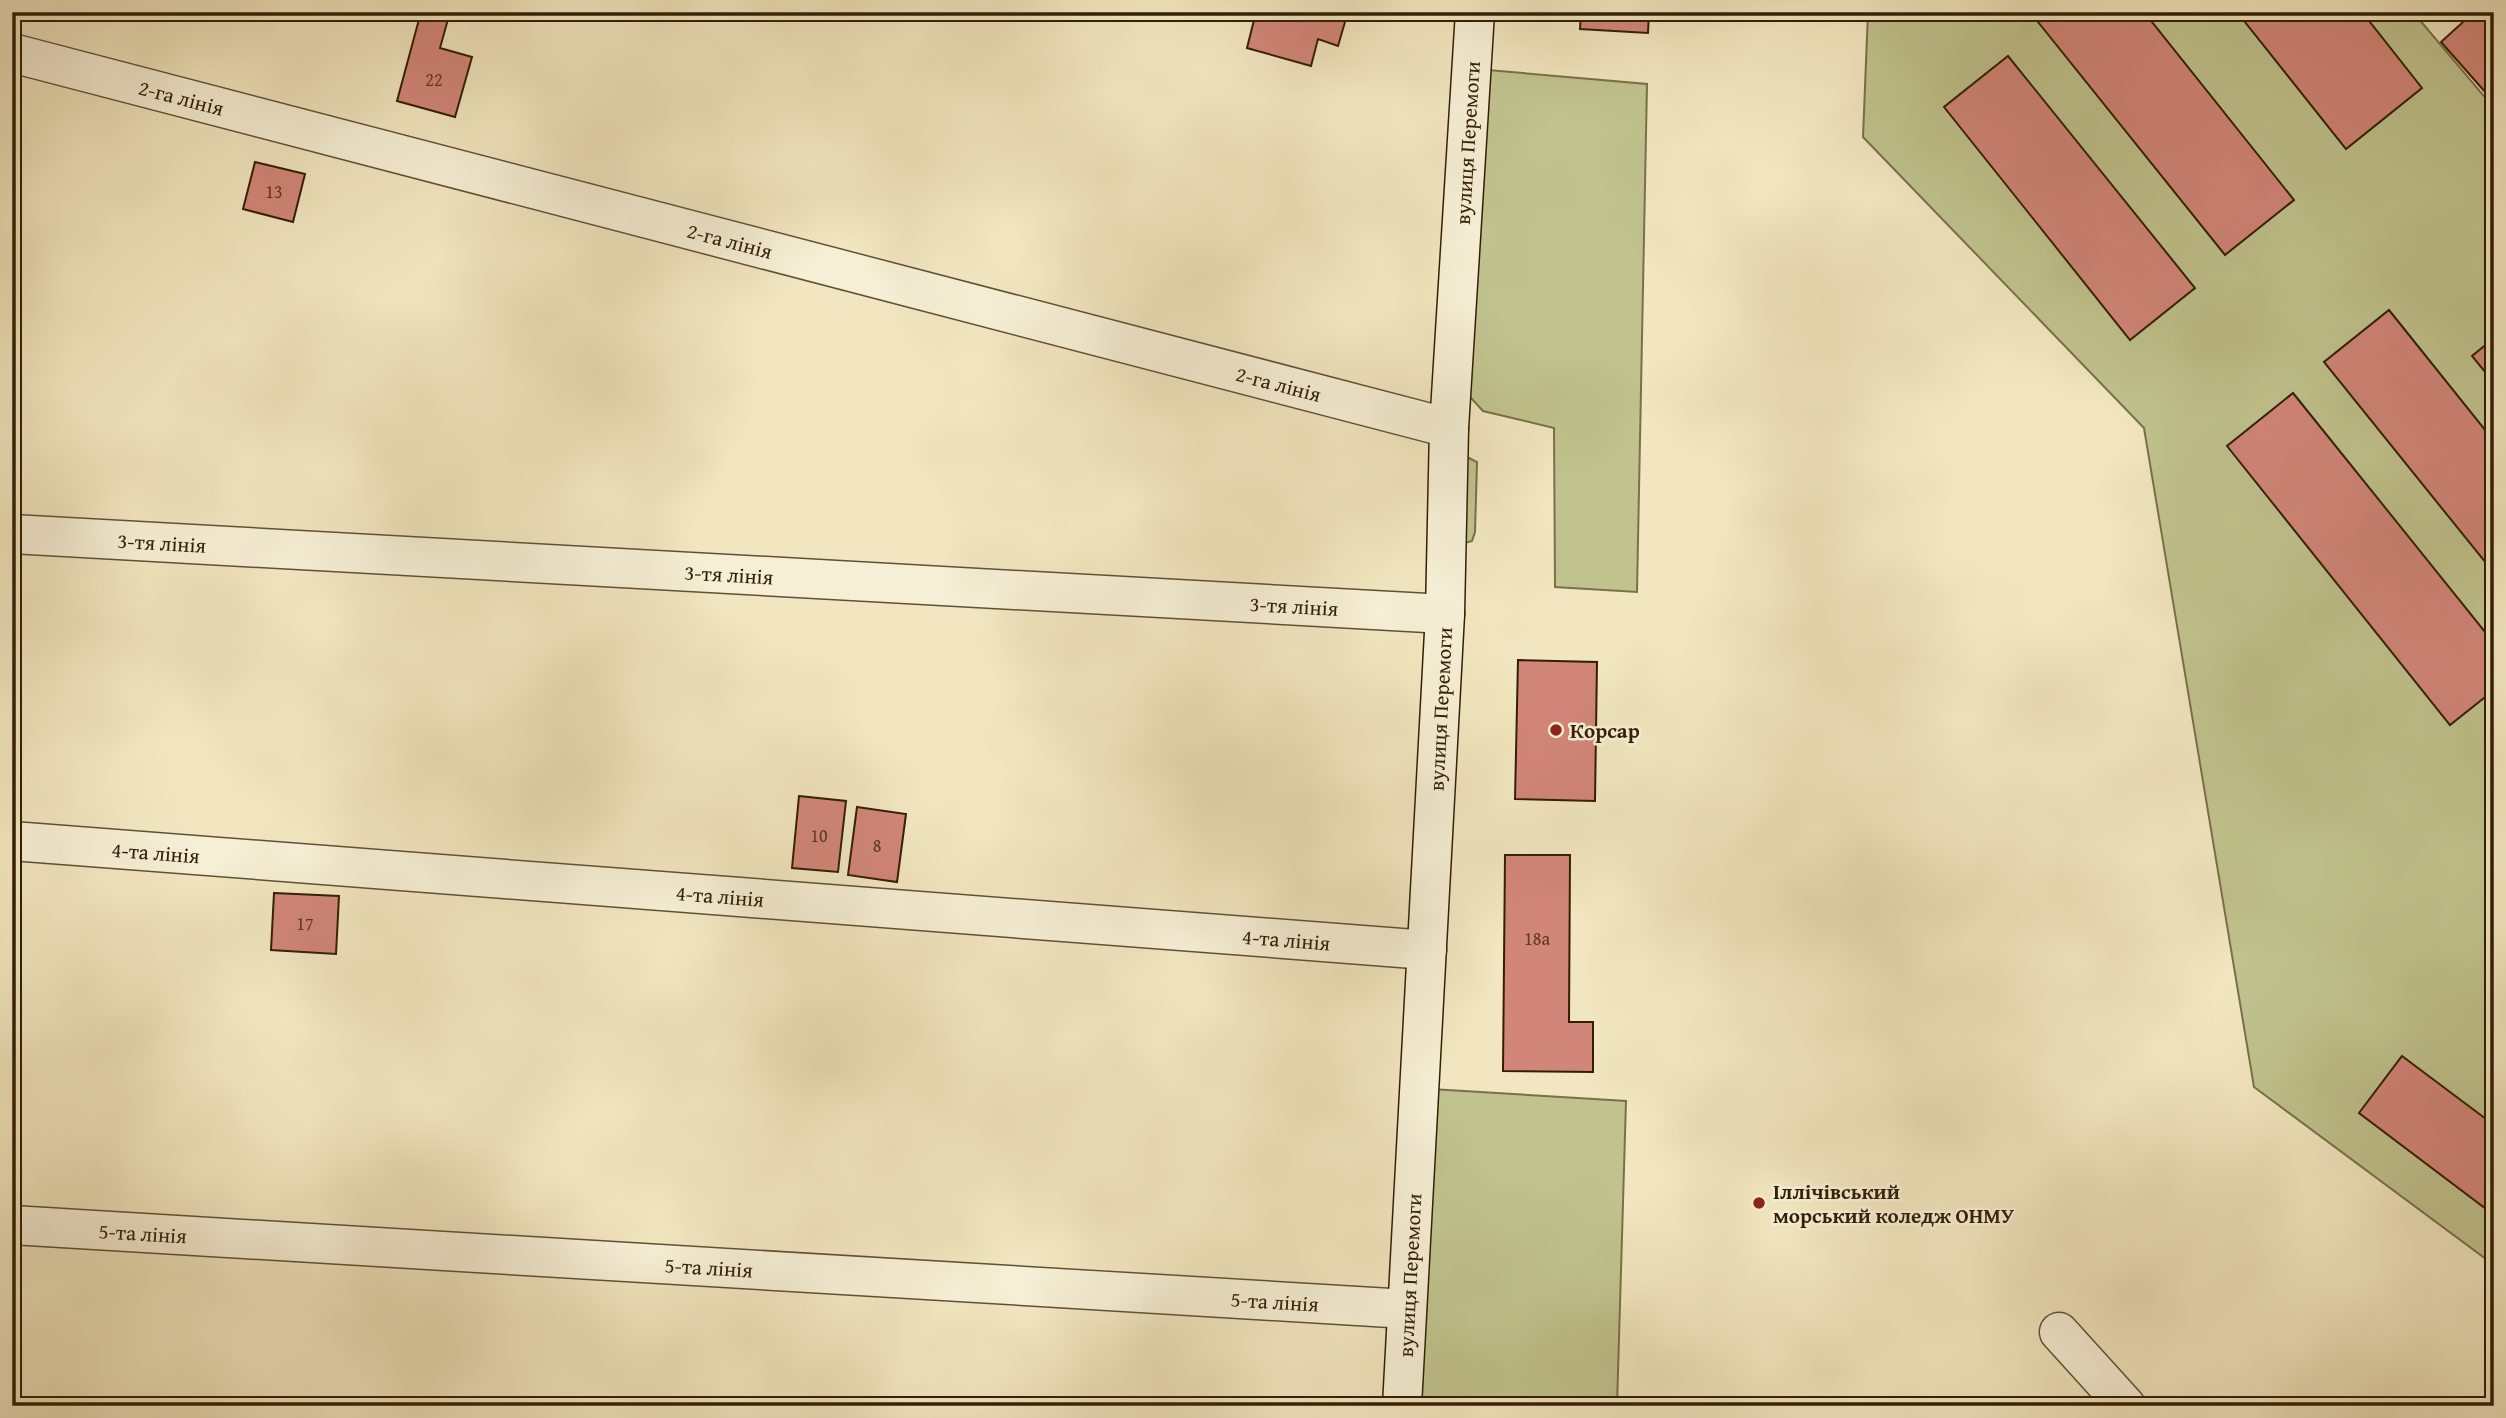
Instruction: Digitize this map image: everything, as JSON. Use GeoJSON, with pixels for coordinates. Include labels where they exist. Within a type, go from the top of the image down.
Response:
{"type":"FeatureCollection","features":[{"type":"Feature","properties":{"kind":"street","name":"вулиця Перемоги"},"geometry":{"type":"LineString","coordinates":[[1402,1406],[1445,614],[1449,428],[1475,12]]}},
{"type":"Feature","properties":{"kind":"street","name":"2-га лінія"},"geometry":{"type":"LineString","coordinates":[[12,53],[1449,428]]}},
{"type":"Feature","properties":{"kind":"street","name":"3-тя лінія"},"geometry":{"type":"LineString","coordinates":[[12,534],[1445,614]]}},
{"type":"Feature","properties":{"kind":"street","name":"4-та лінія"},"geometry":{"type":"LineString","coordinates":[[12,841],[1427,950]]}},
{"type":"Feature","properties":{"kind":"street","name":"5-та лінія"},"geometry":{"type":"LineString","coordinates":[[12,1225],[1407,1309]]}},
{"type":"Feature","properties":{"kind":"street"},"geometry":{"type":"LineString","coordinates":[[2059,1332],[2126,1406]]}},
{"type":"Feature","properties":{"kind":"green space"},"geometry":{"type":"Polygon","coordinates":[[[1868,12],[2413,12],[2494,108],[2494,1265],[2254,1087],[2144,428],[1863,137],[1868,12]]]}},
{"type":"Feature","properties":{"kind":"green space"},"geometry":{"type":"Polygon","coordinates":[[[1488,70],[1647,84],[1637,592],[1555,587],[1554,428],[1483,411],[1470,397],[1488,70]]]}},
{"type":"Feature","properties":{"kind":"green space"},"geometry":{"type":"Polygon","coordinates":[[[1467,457],[1477,462],[1475,532],[1472,541],[1465,543],[1467,457]]]}},
{"type":"Feature","properties":{"kind":"green space"},"geometry":{"type":"Polygon","coordinates":[[[1431,1089],[1626,1101],[1617,1406],[1419,1406],[1431,1089]]]}},
{"type":"Feature","properties":{"kind":"building"},"geometry":{"type":"Polygon","coordinates":[[[421,12],[450,12],[440,48],[472,57],[455,117],[397,101],[421,12]]]}},
{"type":"Feature","properties":{"kind":"building"},"geometry":{"type":"Polygon","coordinates":[[[1256,12],[1336,12],[1347,15],[1338,46],[1318,39],[1311,66],[1247,48],[1256,12]]]}},
{"type":"Feature","properties":{"kind":"building"},"geometry":{"type":"Polygon","coordinates":[[[1581,12],[1649,12],[1648,33],[1580,29],[1581,12]]]}},
{"type":"Feature","properties":{"kind":"building"},"geometry":{"type":"Polygon","coordinates":[[[2030,12],[2144,12],[2294,200],[2225,255],[2030,12]]]}},
{"type":"Feature","properties":{"kind":"building"},"geometry":{"type":"Polygon","coordinates":[[[2237,12],[2362,12],[2422,88],[2346,149],[2237,12]]]}},
{"type":"Feature","properties":{"kind":"building"},"geometry":{"type":"Polygon","coordinates":[[[2474,12],[2494,12],[2494,102],[2441,42],[2474,12]]]}},
{"type":"Feature","properties":{"kind":"building"},"geometry":{"type":"Polygon","coordinates":[[[2008,56],[2195,288],[2130,340],[1944,107],[2008,56]]]}},
{"type":"Feature","properties":{"kind":"building"},"geometry":{"type":"Polygon","coordinates":[[[255,162],[305,174],[293,222],[243,209],[255,162]]]}},
{"type":"Feature","properties":{"kind":"building"},"geometry":{"type":"Polygon","coordinates":[[[2389,310],[2494,441],[2494,573],[2324,362],[2389,310]]]}},
{"type":"Feature","properties":{"kind":"building"},"geometry":{"type":"Polygon","coordinates":[[[2494,338],[2494,383],[2472,356],[2494,338]]]}},
{"type":"Feature","properties":{"kind":"building"},"geometry":{"type":"Polygon","coordinates":[[[2293,393],[2494,643],[2494,690],[2450,725],[2227,446],[2293,393]]]}},
{"type":"Feature","properties":{"kind":"building","name":"Корсар"},"geometry":{"type":"Polygon","coordinates":[[[1518,660],[1597,662],[1595,801],[1515,799],[1518,660]]]}},
{"type":"Feature","properties":{"kind":"building"},"geometry":{"type":"Polygon","coordinates":[[[799,796],[846,801],[838,872],[792,868],[799,796]]]}},
{"type":"Feature","properties":{"kind":"building"},"geometry":{"type":"Polygon","coordinates":[[[857,807],[906,814],[897,882],[848,875],[857,807]]]}},
{"type":"Feature","properties":{"kind":"building"},"geometry":{"type":"Polygon","coordinates":[[[1505,855],[1570,855],[1569,1022],[1593,1022],[1593,1072],[1503,1071],[1505,855]]]}},
{"type":"Feature","properties":{"kind":"building"},"geometry":{"type":"Polygon","coordinates":[[[274,893],[339,896],[336,954],[271,950],[274,893]]]}},
{"type":"Feature","properties":{"kind":"building"},"geometry":{"type":"Polygon","coordinates":[[[2402,1056],[2494,1125],[2494,1215],[2359,1113],[2402,1056]]]}},
{"type":"Feature","properties":{"kind":"place","name":"Корсар"},"geometry":{"type":"Point","coordinates":[1556,730]}},
{"type":"Feature","properties":{"kind":"place","name":"Іллічівський морський коледж ОНМУ"},"geometry":{"type":"Point","coordinates":[1759,1203]}}]}
